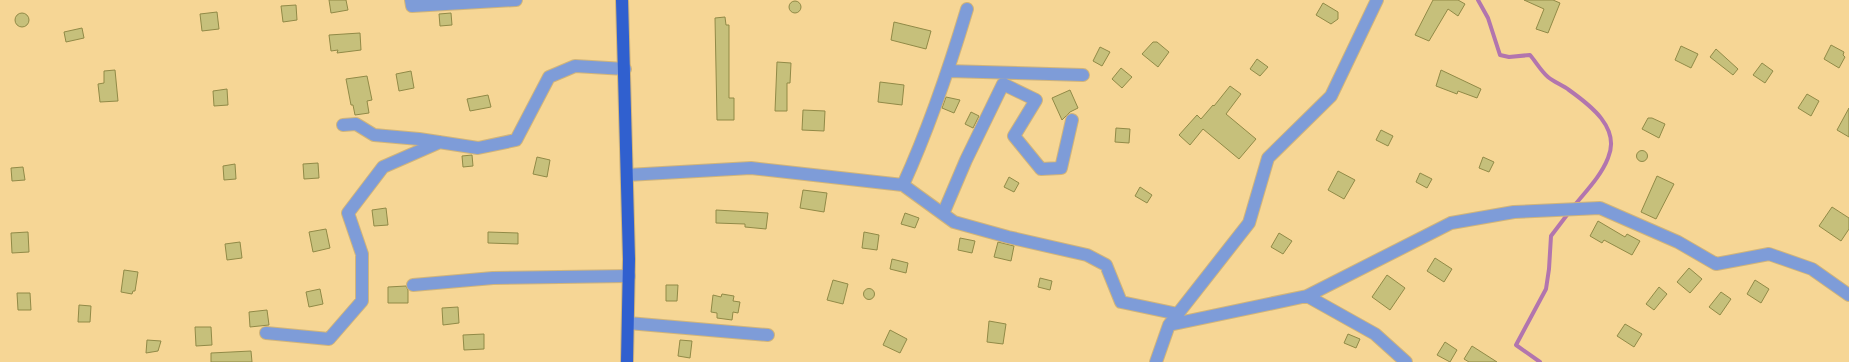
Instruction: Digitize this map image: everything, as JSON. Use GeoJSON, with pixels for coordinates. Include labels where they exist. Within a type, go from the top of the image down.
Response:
{"type":"FeatureCollection","features":[{"type":"Feature","properties":{"kind":"main road"},"geometry":{"type":"LineString","coordinates":[[622,0],[625,69],[629,276],[627,362]]}},
{"type":"Feature","properties":{"kind":"street"},"geometry":{"type":"LineString","coordinates":[[411,0],[412,6],[516,0]]}},
{"type":"Feature","properties":{"kind":"street"},"geometry":{"type":"LineString","coordinates":[[1156,362],[1170,325],[1249,223],[1268,158],[1331,96],[1377,0]]}},
{"type":"Feature","properties":{"kind":"street"},"geometry":{"type":"LineString","coordinates":[[904,185],[920,148],[948,71],[967,9]]}},
{"type":"Feature","properties":{"kind":"street"},"geometry":{"type":"LineString","coordinates":[[343,125],[356,124],[374,135],[440,142],[478,148],[516,140],[549,78],[575,66],[625,69]]}},
{"type":"Feature","properties":{"kind":"street"},"geometry":{"type":"LineString","coordinates":[[948,71],[1084,75]]}},
{"type":"Feature","properties":{"kind":"street"},"geometry":{"type":"LineString","coordinates":[[942,214],[966,160],[1003,84],[1036,100],[1014,136],[1041,169],[1061,168],[1072,120]]}},
{"type":"Feature","properties":{"kind":"street"},"geometry":{"type":"LineString","coordinates":[[266,333],[329,339],[362,301],[362,254],[348,213],[382,168],[440,142]]}},
{"type":"Feature","properties":{"kind":"street"},"geometry":{"type":"LineString","coordinates":[[627,175],[751,168],[904,185],[954,222],[1008,237],[1087,255],[1106,265],[1122,302],[1178,314]]}},
{"type":"Feature","properties":{"kind":"street"},"geometry":{"type":"LineString","coordinates":[[1170,325],[1307,296],[1451,222],[1514,212],[1600,208],[1678,242],[1716,264],[1769,254],[1812,269],[1849,295]]}},
{"type":"Feature","properties":{"kind":"street"},"geometry":{"type":"LineString","coordinates":[[413,285],[494,278],[629,276]]}},
{"type":"Feature","properties":{"kind":"street"},"geometry":{"type":"LineString","coordinates":[[1307,296],[1375,334],[1406,362]]}},
{"type":"Feature","properties":{"kind":"street"},"geometry":{"type":"LineString","coordinates":[[628,323],[768,335]]}},
{"type":"Feature","properties":{"kind":"building"},"geometry":{"type":"Polygon","coordinates":[[[329,0],[346,0],[348,10],[331,13],[329,0]]]}},
{"type":"Feature","properties":{"kind":"building"},"geometry":{"type":"Polygon","coordinates":[[[1433,0],[1458,0],[1465,4],[1458,16],[1448,9],[1429,41],[1415,35],[1433,0]]]}},
{"type":"Feature","properties":{"kind":"building"},"geometry":{"type":"Polygon","coordinates":[[[1524,0],[1553,0],[1560,3],[1548,33],[1536,29],[1544,9],[1524,0]]]}},
{"type":"Feature","properties":{"kind":"building"},"geometry":{"type":"Polygon","coordinates":[[[795,1],[799,3],[801,7],[799,11],[795,13],[791,11],[789,7],[791,3],[795,1]]]}},
{"type":"Feature","properties":{"kind":"building"},"geometry":{"type":"Polygon","coordinates":[[[1323,3],[1338,12],[1338,19],[1331,24],[1316,15],[1323,3]]]}},
{"type":"Feature","properties":{"kind":"building"},"geometry":{"type":"Polygon","coordinates":[[[296,5],[297,20],[283,22],[281,6],[296,5]]]}},
{"type":"Feature","properties":{"kind":"building"},"geometry":{"type":"Polygon","coordinates":[[[217,12],[219,29],[202,31],[200,14],[217,12]]]}},
{"type":"Feature","properties":{"kind":"building"},"geometry":{"type":"Polygon","coordinates":[[[19,13],[25,13],[29,17],[29,23],[25,27],[19,27],[15,23],[15,17],[19,13]]]}},
{"type":"Feature","properties":{"kind":"building"},"geometry":{"type":"Polygon","coordinates":[[[451,13],[452,25],[440,26],[439,14],[451,13]]]}},
{"type":"Feature","properties":{"kind":"building"},"geometry":{"type":"Polygon","coordinates":[[[725,17],[726,25],[729,25],[729,98],[734,98],[734,120],[717,120],[715,18],[725,17]]]}},
{"type":"Feature","properties":{"kind":"building"},"geometry":{"type":"Polygon","coordinates":[[[894,22],[931,31],[926,49],[891,40],[894,22]]]}},
{"type":"Feature","properties":{"kind":"building"},"geometry":{"type":"Polygon","coordinates":[[[82,28],[84,38],[66,42],[64,32],[82,28]]]}},
{"type":"Feature","properties":{"kind":"building"},"geometry":{"type":"Polygon","coordinates":[[[360,33],[361,50],[337,53],[338,50],[331,51],[329,35],[360,33]]]}},
{"type":"Feature","properties":{"kind":"building"},"geometry":{"type":"Polygon","coordinates":[[[1153,42],[1157,42],[1169,52],[1158,67],[1142,54],[1153,42]]]}},
{"type":"Feature","properties":{"kind":"building"},"geometry":{"type":"Polygon","coordinates":[[[1831,45],[1844,52],[1843,55],[1845,57],[1839,68],[1824,59],[1831,45]]]}},
{"type":"Feature","properties":{"kind":"building"},"geometry":{"type":"Polygon","coordinates":[[[1681,46],[1698,54],[1691,68],[1675,60],[1681,46]]]}},
{"type":"Feature","properties":{"kind":"building"},"geometry":{"type":"Polygon","coordinates":[[[1100,47],[1110,52],[1102,66],[1093,61],[1100,47]]]}},
{"type":"Feature","properties":{"kind":"building"},"geometry":{"type":"Polygon","coordinates":[[[1716,49],[1738,69],[1733,75],[1710,57],[1716,49]]]}},
{"type":"Feature","properties":{"kind":"building"},"geometry":{"type":"Polygon","coordinates":[[[1257,59],[1268,67],[1260,76],[1250,69],[1257,59]]]}},
{"type":"Feature","properties":{"kind":"building"},"geometry":{"type":"Polygon","coordinates":[[[777,62],[791,63],[790,83],[787,83],[787,111],[775,111],[777,62]]]}},
{"type":"Feature","properties":{"kind":"building"},"geometry":{"type":"Polygon","coordinates":[[[1762,63],[1773,71],[1765,83],[1753,75],[1762,63]]]}},
{"type":"Feature","properties":{"kind":"building"},"geometry":{"type":"Polygon","coordinates":[[[1121,68],[1132,77],[1122,88],[1112,79],[1121,68]]]}},
{"type":"Feature","properties":{"kind":"building"},"geometry":{"type":"Polygon","coordinates":[[[115,70],[118,101],[100,102],[98,84],[104,83],[104,71],[115,70]]]}},
{"type":"Feature","properties":{"kind":"building"},"geometry":{"type":"Polygon","coordinates":[[[1441,70],[1481,89],[1477,98],[1458,91],[1457,94],[1436,86],[1441,70]]]}},
{"type":"Feature","properties":{"kind":"building"},"geometry":{"type":"Polygon","coordinates":[[[411,71],[414,88],[399,91],[396,74],[411,71]]]}},
{"type":"Feature","properties":{"kind":"building"},"geometry":{"type":"Polygon","coordinates":[[[367,76],[372,100],[367,101],[369,113],[355,115],[353,105],[351,105],[346,79],[367,76]]]}},
{"type":"Feature","properties":{"kind":"building"},"geometry":{"type":"Polygon","coordinates":[[[880,82],[904,85],[902,105],[878,102],[880,82]]]}},
{"type":"Feature","properties":{"kind":"building"},"geometry":{"type":"Polygon","coordinates":[[[1230,86],[1241,94],[1226,114],[1256,139],[1239,159],[1203,129],[1190,145],[1179,135],[1197,115],[1201,119],[1230,86]]]}},
{"type":"Feature","properties":{"kind":"building"},"geometry":{"type":"Polygon","coordinates":[[[227,89],[228,105],[214,106],[213,91],[227,89]]]}},
{"type":"Feature","properties":{"kind":"building"},"geometry":{"type":"Polygon","coordinates":[[[1070,90],[1078,108],[1070,112],[1062,120],[1052,98],[1070,90]]]}},
{"type":"Feature","properties":{"kind":"building"},"geometry":{"type":"Polygon","coordinates":[[[1807,94],[1819,101],[1811,116],[1798,108],[1807,94]]]}},
{"type":"Feature","properties":{"kind":"building"},"geometry":{"type":"Polygon","coordinates":[[[488,95],[491,107],[470,111],[467,99],[488,95]]]}},
{"type":"Feature","properties":{"kind":"building"},"geometry":{"type":"Polygon","coordinates":[[[946,97],[960,100],[954,113],[942,108],[946,97]]]}},
{"type":"Feature","properties":{"kind":"building"},"geometry":{"type":"Polygon","coordinates":[[[1849,108],[1849,137],[1837,130],[1849,108]]]}},
{"type":"Feature","properties":{"kind":"building"},"geometry":{"type":"Polygon","coordinates":[[[803,110],[825,111],[824,131],[802,130],[803,110]]]}},
{"type":"Feature","properties":{"kind":"building"},"geometry":{"type":"Polygon","coordinates":[[[971,112],[979,116],[973,128],[965,124],[971,112]]]}},
{"type":"Feature","properties":{"kind":"building"},"geometry":{"type":"Polygon","coordinates":[[[1648,118],[1652,118],[1665,124],[1659,138],[1642,129],[1648,118]]]}},
{"type":"Feature","properties":{"kind":"building"},"geometry":{"type":"Polygon","coordinates":[[[1116,128],[1130,129],[1129,143],[1115,142],[1116,128]]]}},
{"type":"Feature","properties":{"kind":"building"},"geometry":{"type":"Polygon","coordinates":[[[1381,130],[1393,136],[1388,146],[1376,140],[1381,130]]]}},
{"type":"Feature","properties":{"kind":"building"},"geometry":{"type":"Polygon","coordinates":[[[1640,151],[1644,151],[1646,152],[1646,160],[1640,161],[1637,158],[1637,154],[1640,151]]]}},
{"type":"Feature","properties":{"kind":"building"},"geometry":{"type":"Polygon","coordinates":[[[472,155],[473,166],[463,167],[462,156],[472,155]]]}},
{"type":"Feature","properties":{"kind":"building"},"geometry":{"type":"Polygon","coordinates":[[[537,157],[550,160],[547,177],[533,174],[537,157]]]}},
{"type":"Feature","properties":{"kind":"building"},"geometry":{"type":"Polygon","coordinates":[[[1483,157],[1494,162],[1489,172],[1479,168],[1483,157]]]}},
{"type":"Feature","properties":{"kind":"building"},"geometry":{"type":"Polygon","coordinates":[[[318,163],[319,178],[304,179],[303,164],[318,163]]]}},
{"type":"Feature","properties":{"kind":"building"},"geometry":{"type":"Polygon","coordinates":[[[235,164],[236,179],[224,180],[223,166],[235,164]]]}},
{"type":"Feature","properties":{"kind":"building"},"geometry":{"type":"Polygon","coordinates":[[[23,167],[25,180],[12,181],[11,168],[23,167]]]}},
{"type":"Feature","properties":{"kind":"building"},"geometry":{"type":"Polygon","coordinates":[[[1338,171],[1355,180],[1344,199],[1328,190],[1338,171]]]}},
{"type":"Feature","properties":{"kind":"building"},"geometry":{"type":"Polygon","coordinates":[[[1420,173],[1432,179],[1427,188],[1416,182],[1420,173]]]}},
{"type":"Feature","properties":{"kind":"building"},"geometry":{"type":"Polygon","coordinates":[[[1657,176],[1674,184],[1656,219],[1641,212],[1657,176]]]}},
{"type":"Feature","properties":{"kind":"building"},"geometry":{"type":"Polygon","coordinates":[[[1009,177],[1019,183],[1014,192],[1004,187],[1009,177]]]}},
{"type":"Feature","properties":{"kind":"building"},"geometry":{"type":"Polygon","coordinates":[[[1140,187],[1152,195],[1147,203],[1135,196],[1140,187]]]}},
{"type":"Feature","properties":{"kind":"building"},"geometry":{"type":"Polygon","coordinates":[[[803,190],[827,193],[824,212],[800,208],[803,190]]]}},
{"type":"Feature","properties":{"kind":"building"},"geometry":{"type":"Polygon","coordinates":[[[1832,207],[1849,218],[1849,229],[1841,241],[1819,226],[1832,207]]]}},
{"type":"Feature","properties":{"kind":"building"},"geometry":{"type":"Polygon","coordinates":[[[386,208],[388,225],[374,226],[372,210],[386,208]]]}},
{"type":"Feature","properties":{"kind":"building"},"geometry":{"type":"Polygon","coordinates":[[[716,210],[768,213],[766,229],[745,227],[745,224],[716,223],[716,210]]]}},
{"type":"Feature","properties":{"kind":"building"},"geometry":{"type":"Polygon","coordinates":[[[905,213],[919,218],[915,228],[901,224],[905,213]]]}},
{"type":"Feature","properties":{"kind":"building"},"geometry":{"type":"Polygon","coordinates":[[[1598,221],[1625,237],[1627,234],[1640,241],[1632,255],[1604,240],[1602,243],[1590,236],[1598,221]]]}},
{"type":"Feature","properties":{"kind":"building"},"geometry":{"type":"Polygon","coordinates":[[[326,229],[330,248],[313,252],[309,232],[326,229]]]}},
{"type":"Feature","properties":{"kind":"building"},"geometry":{"type":"Polygon","coordinates":[[[28,232],[29,252],[12,253],[11,233],[28,232]]]}},
{"type":"Feature","properties":{"kind":"building"},"geometry":{"type":"Polygon","coordinates":[[[488,232],[518,233],[518,244],[488,243],[488,232]]]}},
{"type":"Feature","properties":{"kind":"building"},"geometry":{"type":"Polygon","coordinates":[[[864,232],[879,235],[877,250],[862,248],[864,232]]]}},
{"type":"Feature","properties":{"kind":"building"},"geometry":{"type":"Polygon","coordinates":[[[1279,233],[1292,241],[1283,254],[1271,247],[1279,233]]]}},
{"type":"Feature","properties":{"kind":"building"},"geometry":{"type":"Polygon","coordinates":[[[960,238],[975,241],[972,253],[958,250],[960,238]]]}},
{"type":"Feature","properties":{"kind":"building"},"geometry":{"type":"Polygon","coordinates":[[[240,242],[242,258],[227,260],[225,244],[240,242]]]}},
{"type":"Feature","properties":{"kind":"building"},"geometry":{"type":"Polygon","coordinates":[[[998,242],[1014,246],[1011,261],[994,257],[998,242]]]}},
{"type":"Feature","properties":{"kind":"building"},"geometry":{"type":"Polygon","coordinates":[[[1435,258],[1452,269],[1444,282],[1427,271],[1435,258]]]}},
{"type":"Feature","properties":{"kind":"building"},"geometry":{"type":"Polygon","coordinates":[[[892,259],[908,263],[906,273],[890,269],[892,259]]]}},
{"type":"Feature","properties":{"kind":"building"},"geometry":{"type":"Polygon","coordinates":[[[1689,268],[1702,279],[1690,293],[1677,282],[1689,268]]]}},
{"type":"Feature","properties":{"kind":"building"},"geometry":{"type":"Polygon","coordinates":[[[124,270],[138,272],[135,291],[133,291],[132,294],[121,292],[124,270]]]}},
{"type":"Feature","properties":{"kind":"building"},"geometry":{"type":"Polygon","coordinates":[[[1387,275],[1405,288],[1390,310],[1372,297],[1387,275]]]}},
{"type":"Feature","properties":{"kind":"building"},"geometry":{"type":"Polygon","coordinates":[[[1040,278],[1052,281],[1050,290],[1038,287],[1040,278]]]}},
{"type":"Feature","properties":{"kind":"building"},"geometry":{"type":"Polygon","coordinates":[[[833,280],[848,284],[843,304],[827,300],[833,280]]]}},
{"type":"Feature","properties":{"kind":"building"},"geometry":{"type":"Polygon","coordinates":[[[1755,280],[1769,289],[1761,303],[1747,294],[1755,280]]]}},
{"type":"Feature","properties":{"kind":"building"},"geometry":{"type":"Polygon","coordinates":[[[666,285],[678,285],[677,301],[666,301],[666,285]]]}},
{"type":"Feature","properties":{"kind":"building"},"geometry":{"type":"Polygon","coordinates":[[[406,286],[408,290],[408,303],[388,303],[388,287],[406,286]]]}},
{"type":"Feature","properties":{"kind":"building"},"geometry":{"type":"Polygon","coordinates":[[[1659,287],[1667,294],[1654,310],[1646,304],[1659,287]]]}},
{"type":"Feature","properties":{"kind":"building"},"geometry":{"type":"Polygon","coordinates":[[[320,289],[323,304],[309,307],[306,292],[320,289]]]}},
{"type":"Feature","properties":{"kind":"building"},"geometry":{"type":"Polygon","coordinates":[[[867,289],[871,289],[873,290],[873,298],[867,299],[864,296],[864,292],[867,289]]]}},
{"type":"Feature","properties":{"kind":"building"},"geometry":{"type":"Polygon","coordinates":[[[1721,292],[1731,299],[1720,315],[1709,307],[1721,292]]]}},
{"type":"Feature","properties":{"kind":"building"},"geometry":{"type":"Polygon","coordinates":[[[17,293],[30,293],[31,310],[18,310],[17,293]]]}},
{"type":"Feature","properties":{"kind":"building"},"geometry":{"type":"Polygon","coordinates":[[[722,294],[734,296],[733,301],[740,302],[738,313],[733,312],[732,320],[717,318],[717,313],[711,312],[713,295],[721,297],[722,294]]]}},
{"type":"Feature","properties":{"kind":"building"},"geometry":{"type":"Polygon","coordinates":[[[79,305],[91,306],[90,322],[78,322],[79,305]]]}},
{"type":"Feature","properties":{"kind":"building"},"geometry":{"type":"Polygon","coordinates":[[[458,307],[459,323],[443,325],[442,308],[458,307]]]}},
{"type":"Feature","properties":{"kind":"building"},"geometry":{"type":"Polygon","coordinates":[[[267,310],[269,325],[250,327],[249,312],[267,310]]]}},
{"type":"Feature","properties":{"kind":"building"},"geometry":{"type":"Polygon","coordinates":[[[989,321],[1006,324],[1003,344],[987,342],[989,321]]]}},
{"type":"Feature","properties":{"kind":"building"},"geometry":{"type":"Polygon","coordinates":[[[1625,324],[1642,334],[1634,347],[1617,336],[1625,324]]]}},
{"type":"Feature","properties":{"kind":"building"},"geometry":{"type":"Polygon","coordinates":[[[195,327],[211,327],[212,345],[196,346],[195,327]]]}},
{"type":"Feature","properties":{"kind":"building"},"geometry":{"type":"Polygon","coordinates":[[[890,330],[907,339],[900,353],[883,345],[890,330]]]}},
{"type":"Feature","properties":{"kind":"building"},"geometry":{"type":"Polygon","coordinates":[[[484,334],[484,349],[464,350],[463,335],[484,334]]]}},
{"type":"Feature","properties":{"kind":"building"},"geometry":{"type":"Polygon","coordinates":[[[1348,334],[1360,339],[1356,348],[1344,343],[1348,334]]]}},
{"type":"Feature","properties":{"kind":"building"},"geometry":{"type":"Polygon","coordinates":[[[147,340],[161,341],[158,351],[146,353],[147,340]]]}},
{"type":"Feature","properties":{"kind":"building"},"geometry":{"type":"Polygon","coordinates":[[[680,340],[692,341],[690,358],[678,356],[680,340]]]}},
{"type":"Feature","properties":{"kind":"building"},"geometry":{"type":"Polygon","coordinates":[[[1445,342],[1457,350],[1450,362],[1437,355],[1445,342]]]}},
{"type":"Feature","properties":{"kind":"building"},"geometry":{"type":"Polygon","coordinates":[[[1472,346],[1497,362],[1469,362],[1464,359],[1472,346]]]}},
{"type":"Feature","properties":{"kind":"building"},"geometry":{"type":"Polygon","coordinates":[[[251,351],[252,362],[211,362],[211,353],[251,351]]]}},
{"type":"Feature","properties":{"kind":"waterway"},"geometry":{"type":"LineString","coordinates":[[1478,0],[1488,18],[1500,55],[1509,57],[1530,55],[1545,75],[1586,103],[1594,110],[1607,127],[1611,147],[1608,158],[1597,177],[1574,206]]}},
{"type":"Feature","properties":{"kind":"waterway"},"geometry":{"type":"LineString","coordinates":[[1540,362],[1516,345],[1546,289],[1551,236],[1570,211]]}}]}
